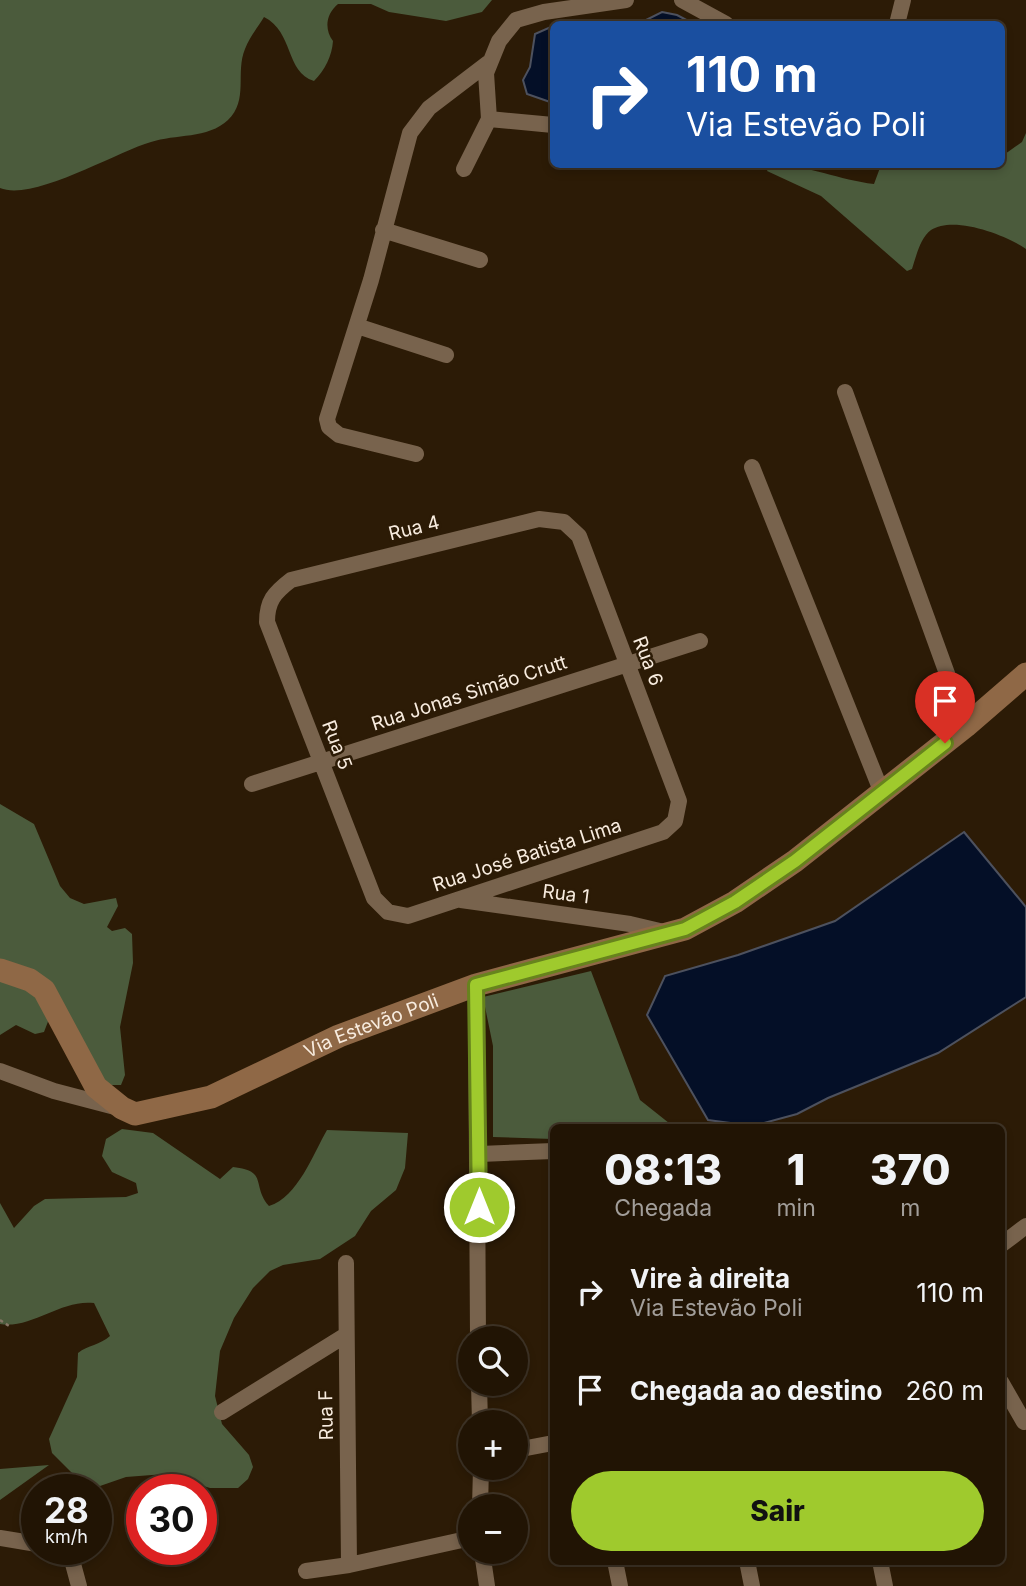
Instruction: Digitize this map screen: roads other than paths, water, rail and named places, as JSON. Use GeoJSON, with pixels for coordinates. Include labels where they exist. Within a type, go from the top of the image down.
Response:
{"type":"FeatureCollection","features":[{"type":"Feature","properties":{"kind":"main road","name":"Via Estevão Poli"},"geometry":{"type":"LineString","coordinates":[[122,1108],[135,1114],[211,1097],[339,1036],[476,985],[685,929],[735,902],[883,793],[1026,674]]}},
{"type":"Feature","properties":{"kind":"main road"},"geometry":{"type":"LineString","coordinates":[[0,970],[30,981],[44,990],[96,1087],[122,1108]]}},
{"type":"Feature","properties":{"kind":"street"},"geometry":{"type":"LineString","coordinates":[[416,454],[339,435],[327,424],[410,132],[429,108],[481,77],[503,35],[519,19],[544,12],[626,0]]}},
{"type":"Feature","properties":{"kind":"street"},"geometry":{"type":"LineString","coordinates":[[682,0],[720,21]]}},
{"type":"Feature","properties":{"kind":"street"},"geometry":{"type":"LineString","coordinates":[[898,21],[903,0]]}},
{"type":"Feature","properties":{"kind":"street"},"geometry":{"type":"LineString","coordinates":[[464,169],[489,119],[481,77]]}},
{"type":"Feature","properties":{"kind":"street"},"geometry":{"type":"LineString","coordinates":[[489,119],[550,125]]}},
{"type":"Feature","properties":{"kind":"street"},"geometry":{"type":"LineString","coordinates":[[383,230],[480,260]]}},
{"type":"Feature","properties":{"kind":"street"},"geometry":{"type":"LineString","coordinates":[[357,326],[446,355]]}},
{"type":"Feature","properties":{"kind":"street"},"geometry":{"type":"LineString","coordinates":[[845,392],[966,726]]}},
{"type":"Feature","properties":{"kind":"street"},"geometry":{"type":"LineString","coordinates":[[752,467],[883,793]]}},
{"type":"Feature","properties":{"kind":"street","name":"Rua 4"},"geometry":{"type":"LineString","coordinates":[[277,590],[291,580],[539,519],[564,522]]}},
{"type":"Feature","properties":{"kind":"street","name":"Rua 6"},"geometry":{"type":"LineString","coordinates":[[564,522],[579,536],[679,801],[674,821]]}},
{"type":"Feature","properties":{"kind":"street","name":"Rua 5"},"geometry":{"type":"LineString","coordinates":[[277,590],[267,604],[267,622],[374,898],[388,912]]}},
{"type":"Feature","properties":{"kind":"street","name":"Rua Jonas Simão Crutt"},"geometry":{"type":"LineString","coordinates":[[252,784],[700,641]]}},
{"type":"Feature","properties":{"kind":"street","name":"Rua José Batista Lima"},"geometry":{"type":"LineString","coordinates":[[388,912],[408,916],[663,832],[674,821]]}},
{"type":"Feature","properties":{"kind":"street"},"geometry":{"type":"LineString","coordinates":[[508,908],[520,877]]}},
{"type":"Feature","properties":{"kind":"street","name":"Rua 1"},"geometry":{"type":"LineString","coordinates":[[457,900],[630,924],[669,934]]}},
{"type":"Feature","properties":{"kind":"street"},"geometry":{"type":"LineString","coordinates":[[476,985],[480,1154],[478,1326]]}},
{"type":"Feature","properties":{"kind":"street"},"geometry":{"type":"LineString","coordinates":[[0,1071],[54,1091],[122,1108]]}},
{"type":"Feature","properties":{"kind":"street"},"geometry":{"type":"LineString","coordinates":[[480,1154],[550,1151]]}},
{"type":"Feature","properties":{"kind":"street"},"geometry":{"type":"LineString","coordinates":[[1005,1242],[1026,1226]]}},
{"type":"Feature","properties":{"kind":"street","name":"Rua F"},"geometry":{"type":"LineString","coordinates":[[346,1263],[349,1565]]}},
{"type":"Feature","properties":{"kind":"street"},"geometry":{"type":"LineString","coordinates":[[222,1412],[346,1335]]}},
{"type":"Feature","properties":{"kind":"street"},"geometry":{"type":"LineString","coordinates":[[1005,1389],[1024,1422]]}},
{"type":"Feature","properties":{"kind":"street"},"geometry":{"type":"LineString","coordinates":[[528,1448],[550,1444]]}},
{"type":"Feature","properties":{"kind":"street"},"geometry":{"type":"LineString","coordinates":[[0,1538],[21,1541]]}},
{"type":"Feature","properties":{"kind":"street"},"geometry":{"type":"LineString","coordinates":[[306,1571],[349,1565],[458,1541]]}},
{"type":"Feature","properties":{"kind":"street"},"geometry":{"type":"LineString","coordinates":[[484,1564],[487,1586]]}},
{"type":"Feature","properties":{"kind":"street"},"geometry":{"type":"LineString","coordinates":[[73,1565],[79,1586]]}},
{"type":"Feature","properties":{"kind":"street"},"geometry":{"type":"LineString","coordinates":[[616,1565],[620,1586]]}},
{"type":"Feature","properties":{"kind":"street"},"geometry":{"type":"LineString","coordinates":[[748,1565],[752,1586]]}},
{"type":"Feature","properties":{"kind":"street"},"geometry":{"type":"LineString","coordinates":[[881,1565],[885,1586]]}},
{"type":"Feature","properties":{"kind":"water"},"geometry":{"type":"Polygon","coordinates":[[[662,12],[688,21],[644,21],[662,12]]]}},
{"type":"Feature","properties":{"kind":"water"},"geometry":{"type":"Polygon","coordinates":[[[550,27],[550,102],[527,94],[523,80],[530,67],[535,34],[550,27]]]}},
{"type":"Feature","properties":{"kind":"water"},"geometry":{"type":"Polygon","coordinates":[[[964,832],[1026,907],[1026,997],[938,1053],[828,1098],[797,1114],[760,1124],[708,1120],[647,1015],[665,976],[738,955],[835,921],[964,832]]]}}]}
